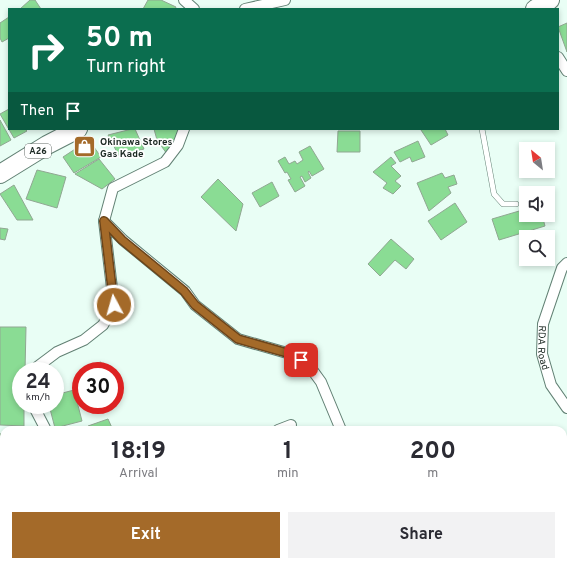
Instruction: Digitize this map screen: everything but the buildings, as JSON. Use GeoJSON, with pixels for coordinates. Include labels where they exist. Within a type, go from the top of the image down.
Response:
{"type":"FeatureCollection","features":[{"type":"Feature","properties":{"kind":"highway","name":"A26"},"geometry":{"type":"LineString","coordinates":[[0,174],[76,130]]}},
{"type":"Feature","properties":{"kind":"street"},"geometry":{"type":"LineString","coordinates":[[184,0],[193,8]]}},
{"type":"Feature","properties":{"kind":"street"},"geometry":{"type":"LineString","coordinates":[[249,8],[285,0]]}},
{"type":"Feature","properties":{"kind":"street"},"geometry":{"type":"LineString","coordinates":[[559,59],[567,71]]}},
{"type":"Feature","properties":{"kind":"street"},"geometry":{"type":"LineString","coordinates":[[44,362],[57,352],[84,340],[103,325],[114,305],[104,221],[113,188],[165,162],[178,145],[184,130]]}},
{"type":"Feature","properties":{"kind":"street"},"geometry":{"type":"LineString","coordinates":[[104,221],[122,240],[184,291],[195,305],[238,339],[294,355],[308,364],[321,382],[339,426]]}},
{"type":"Feature","properties":{"kind":"street","name":"RDA Road"},"geometry":{"type":"LineString","coordinates":[[567,263],[562,268],[543,324],[542,354],[551,385],[567,408]]}},
{"type":"Feature","properties":{"kind":"street"},"geometry":{"type":"LineString","coordinates":[[38,414],[44,426]]}},
{"type":"Feature","properties":{"kind":"street"},"geometry":{"type":"LineString","coordinates":[[287,426],[291,424]]}},
{"type":"Feature","properties":{"kind":"lane"},"geometry":{"type":"LineString","coordinates":[[482,130],[494,194],[503,204],[516,204]]}},
{"type":"Feature","properties":{"kind":"place","name":"Okinawa Stores Gas Kade"},"geometry":{"type":"Point","coordinates":[85,147]}},
{"type":"Feature","properties":{"kind":"route"},"geometry":{"type":"LineString","coordinates":[[114,305],[104,221],[122,240],[184,291],[195,305],[238,339],[294,355],[301,360]]}}]}
